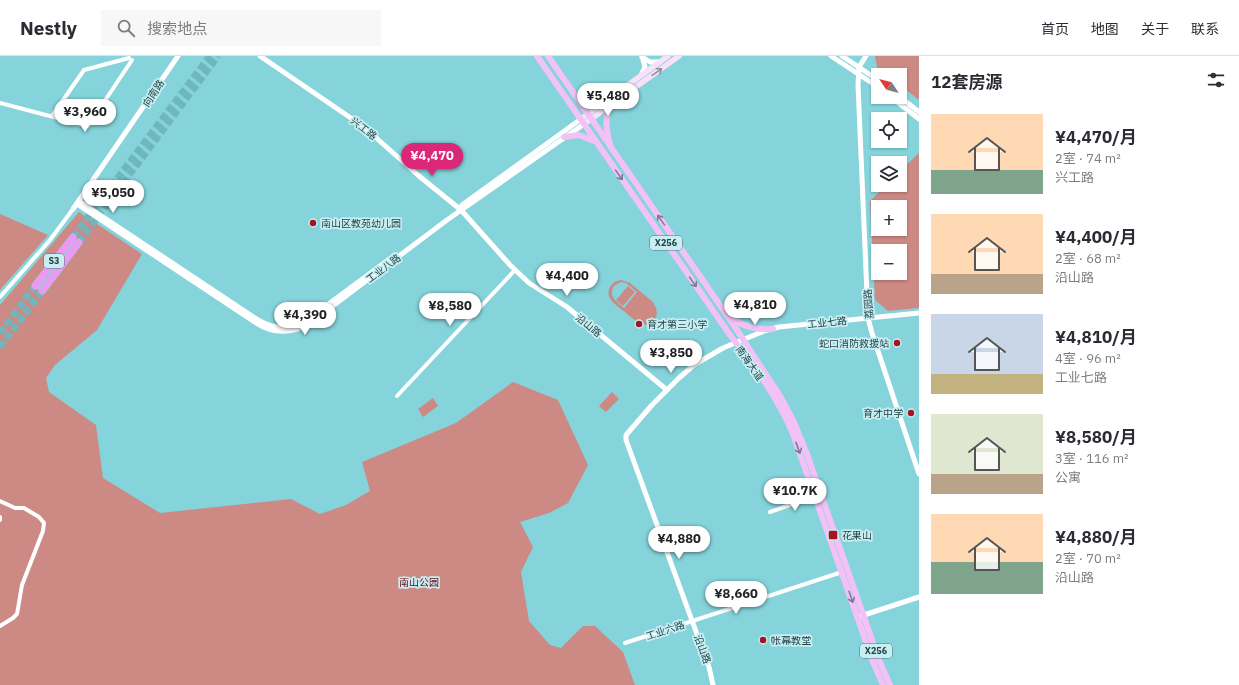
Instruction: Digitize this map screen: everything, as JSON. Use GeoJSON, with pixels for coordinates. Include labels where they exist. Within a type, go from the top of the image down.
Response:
{"type":"FeatureCollection","features":[{"type":"Feature","properties":{"kind":"highway","name":"S3"},"geometry":{"type":"LineString","coordinates":[[35,286],[73,237]]}},
{"type":"Feature","properties":{"kind":"highway","name":"S3"},"geometry":{"type":"LineString","coordinates":[[42,291],[79,242]]}},
{"type":"Feature","properties":{"kind":"main road","name":"南海大道"},"geometry":{"type":"LineString","coordinates":[[537,56],[782,410],[793,434],[842,572],[890,685]]}},
{"type":"Feature","properties":{"kind":"main road","name":"南海大道"},"geometry":{"type":"LineString","coordinates":[[548,56],[723,310],[780,396],[798,431],[883,685]]}},
{"type":"Feature","properties":{"kind":"main road","name":"工业八路"},"geometry":{"type":"LineString","coordinates":[[582,122],[668,56]]}},
{"type":"Feature","properties":{"kind":"main road","name":"工业八路"},"geometry":{"type":"LineString","coordinates":[[589,116],[614,102],[679,56]]}},
{"type":"Feature","properties":{"kind":"main road"},"geometry":{"type":"LineString","coordinates":[[612,149],[606,122],[608,112],[614,102]]}},
{"type":"Feature","properties":{"kind":"main road"},"geometry":{"type":"LineString","coordinates":[[564,137],[575,135],[583,136],[597,143]]}},
{"type":"Feature","properties":{"kind":"main road"},"geometry":{"type":"LineString","coordinates":[[723,310],[731,317],[748,326],[773,329]]}},
{"type":"Feature","properties":{"kind":"street","name":"向南路"},"geometry":{"type":"LineString","coordinates":[[76,205],[178,56]]}},
{"type":"Feature","properties":{"kind":"street","name":"兴工路"},"geometry":{"type":"LineString","coordinates":[[260,56],[364,127],[419,176],[460,209]]}},
{"type":"Feature","properties":{"kind":"street"},"geometry":{"type":"LineString","coordinates":[[642,56],[650,62],[660,62]]}},
{"type":"Feature","properties":{"kind":"street"},"geometry":{"type":"LineString","coordinates":[[641,76],[645,67],[642,56]]}},
{"type":"Feature","properties":{"kind":"street"},"geometry":{"type":"LineString","coordinates":[[831,56],[871,83]]}},
{"type":"Feature","properties":{"kind":"street"},"geometry":{"type":"LineString","coordinates":[[842,56],[871,76]]}},
{"type":"Feature","properties":{"kind":"street","name":"荔园路"},"geometry":{"type":"LineString","coordinates":[[866,56],[859,68],[858,74],[868,318],[919,474]]}},
{"type":"Feature","properties":{"kind":"street"},"geometry":{"type":"LineString","coordinates":[[0,103],[88,126],[131,59],[84,70],[52,116]]}},
{"type":"Feature","properties":{"kind":"street"},"geometry":{"type":"LineString","coordinates":[[907,103],[919,112]]}},
{"type":"Feature","properties":{"kind":"street"},"geometry":{"type":"LineString","coordinates":[[900,104],[919,119]]}},
{"type":"Feature","properties":{"kind":"street","name":"工业八路"},"geometry":{"type":"LineString","coordinates":[[460,209],[564,137],[582,122]]}},
{"type":"Feature","properties":{"kind":"street","name":"工业八路"},"geometry":{"type":"LineString","coordinates":[[76,205],[258,320],[269,325],[282,328],[294,327],[307,320],[582,122]]}},
{"type":"Feature","properties":{"kind":"street"},"geometry":{"type":"LineString","coordinates":[[0,297],[50,240],[76,205]]}},
{"type":"Feature","properties":{"kind":"street","name":"沿山路"},"geometry":{"type":"LineString","coordinates":[[460,209],[515,270],[529,283],[567,307],[667,390]]}},
{"type":"Feature","properties":{"kind":"street"},"geometry":{"type":"LineString","coordinates":[[398,396],[515,270]]}},
{"type":"Feature","properties":{"kind":"street","name":"工业七路"},"geometry":{"type":"LineString","coordinates":[[627,433],[686,372],[703,359],[743,340],[773,329],[919,313]]}},
{"type":"Feature","properties":{"kind":"street","name":"沿山路"},"geometry":{"type":"LineString","coordinates":[[627,433],[626,440],[710,667],[713,685]]}},
{"type":"Feature","properties":{"kind":"street"},"geometry":{"type":"LineString","coordinates":[[770,512],[815,496]]}},
{"type":"Feature","properties":{"kind":"street"},"geometry":{"type":"LineString","coordinates":[[0,501],[15,508],[24,508],[39,517],[44,523],[43,531],[22,585],[16,614],[13,618],[0,626]]}},
{"type":"Feature","properties":{"kind":"street","name":"工业六路"},"geometry":{"type":"LineString","coordinates":[[626,643],[842,572]]}},
{"type":"Feature","properties":{"kind":"street"},"geometry":{"type":"LineString","coordinates":[[861,616],[919,597]]}},
{"type":"Feature","properties":{"kind":"green space"},"geometry":{"type":"Polygon","coordinates":[[[875,56],[919,56],[919,100],[907,91],[907,68],[877,67],[875,56]]]}},
{"type":"Feature","properties":{"kind":"green space"},"geometry":{"type":"Polygon","coordinates":[[[919,153],[919,308],[888,311],[875,300],[874,280],[907,280],[907,244],[872,244],[872,236],[907,236],[907,200],[871,200],[879,192],[907,192],[907,164],[919,153]]]}},
{"type":"Feature","properties":{"kind":"green space"},"geometry":{"type":"Polygon","coordinates":[[[871,200],[871,221],[870,201],[871,200]]]}},
{"type":"Feature","properties":{"kind":"green space","name":"南山公园"},"geometry":{"type":"Polygon","coordinates":[[[79,212],[142,254],[97,330],[55,365],[46,378],[49,392],[96,425],[103,478],[160,513],[291,499],[320,514],[346,505],[370,491],[362,462],[456,423],[513,382],[558,400],[588,465],[568,503],[549,513],[520,522],[533,547],[521,572],[529,621],[550,645],[561,648],[583,626],[595,626],[623,652],[635,685],[0,685],[0,305],[79,212]],[[71,234],[31,285],[44,295],[83,243],[71,234]]]}},
{"type":"Feature","properties":{"kind":"green space"},"geometry":{"type":"Polygon","coordinates":[[[0,214],[48,235],[0,290],[0,214]]]}},
{"type":"Feature","properties":{"kind":"green space"},"geometry":{"type":"Polygon","coordinates":[[[621,280],[630,283],[653,302],[657,314],[650,324],[646,325],[637,322],[618,307],[610,298],[610,287],[615,282],[621,280]],[[621,282],[614,286],[612,290],[612,296],[624,308],[637,292],[626,283],[621,282]]]}},
{"type":"Feature","properties":{"kind":"green space"},"geometry":{"type":"Polygon","coordinates":[[[628,286],[635,292],[623,306],[616,300],[628,286]]]}},
{"type":"Feature","properties":{"kind":"green space"},"geometry":{"type":"Polygon","coordinates":[[[612,392],[619,399],[606,412],[599,406],[612,392]]]}},
{"type":"Feature","properties":{"kind":"green space"},"geometry":{"type":"Polygon","coordinates":[[[433,398],[438,406],[423,417],[418,409],[433,398]]]}},
{"type":"Feature","properties":{"kind":"tunnel"},"geometry":{"type":"LineString","coordinates":[[73,237],[210,56]]}},
{"type":"Feature","properties":{"kind":"tunnel"},"geometry":{"type":"LineString","coordinates":[[79,242],[218,56]]}},
{"type":"Feature","properties":{"kind":"tunnel"},"geometry":{"type":"LineString","coordinates":[[0,333],[35,286]]}},
{"type":"Feature","properties":{"kind":"tunnel"},"geometry":{"type":"LineString","coordinates":[[0,347],[42,291]]}},
{"type":"Feature","properties":{"kind":"place","name":"南山区教苑幼儿园"},"geometry":{"type":"Point","coordinates":[313,223]}},
{"type":"Feature","properties":{"kind":"place","name":"育才第三小学"},"geometry":{"type":"Point","coordinates":[639,324]}},
{"type":"Feature","properties":{"kind":"place","name":"蛇口消防救援站"},"geometry":{"type":"Point","coordinates":[897,343]}},
{"type":"Feature","properties":{"kind":"place","name":"育才中学"},"geometry":{"type":"Point","coordinates":[911,413]}},
{"type":"Feature","properties":{"kind":"place","name":"花果山"},"geometry":{"type":"Point","coordinates":[833,535]}},
{"type":"Feature","properties":{"kind":"place","name":"帐幕教堂"},"geometry":{"type":"Point","coordinates":[763,640]}}]}
